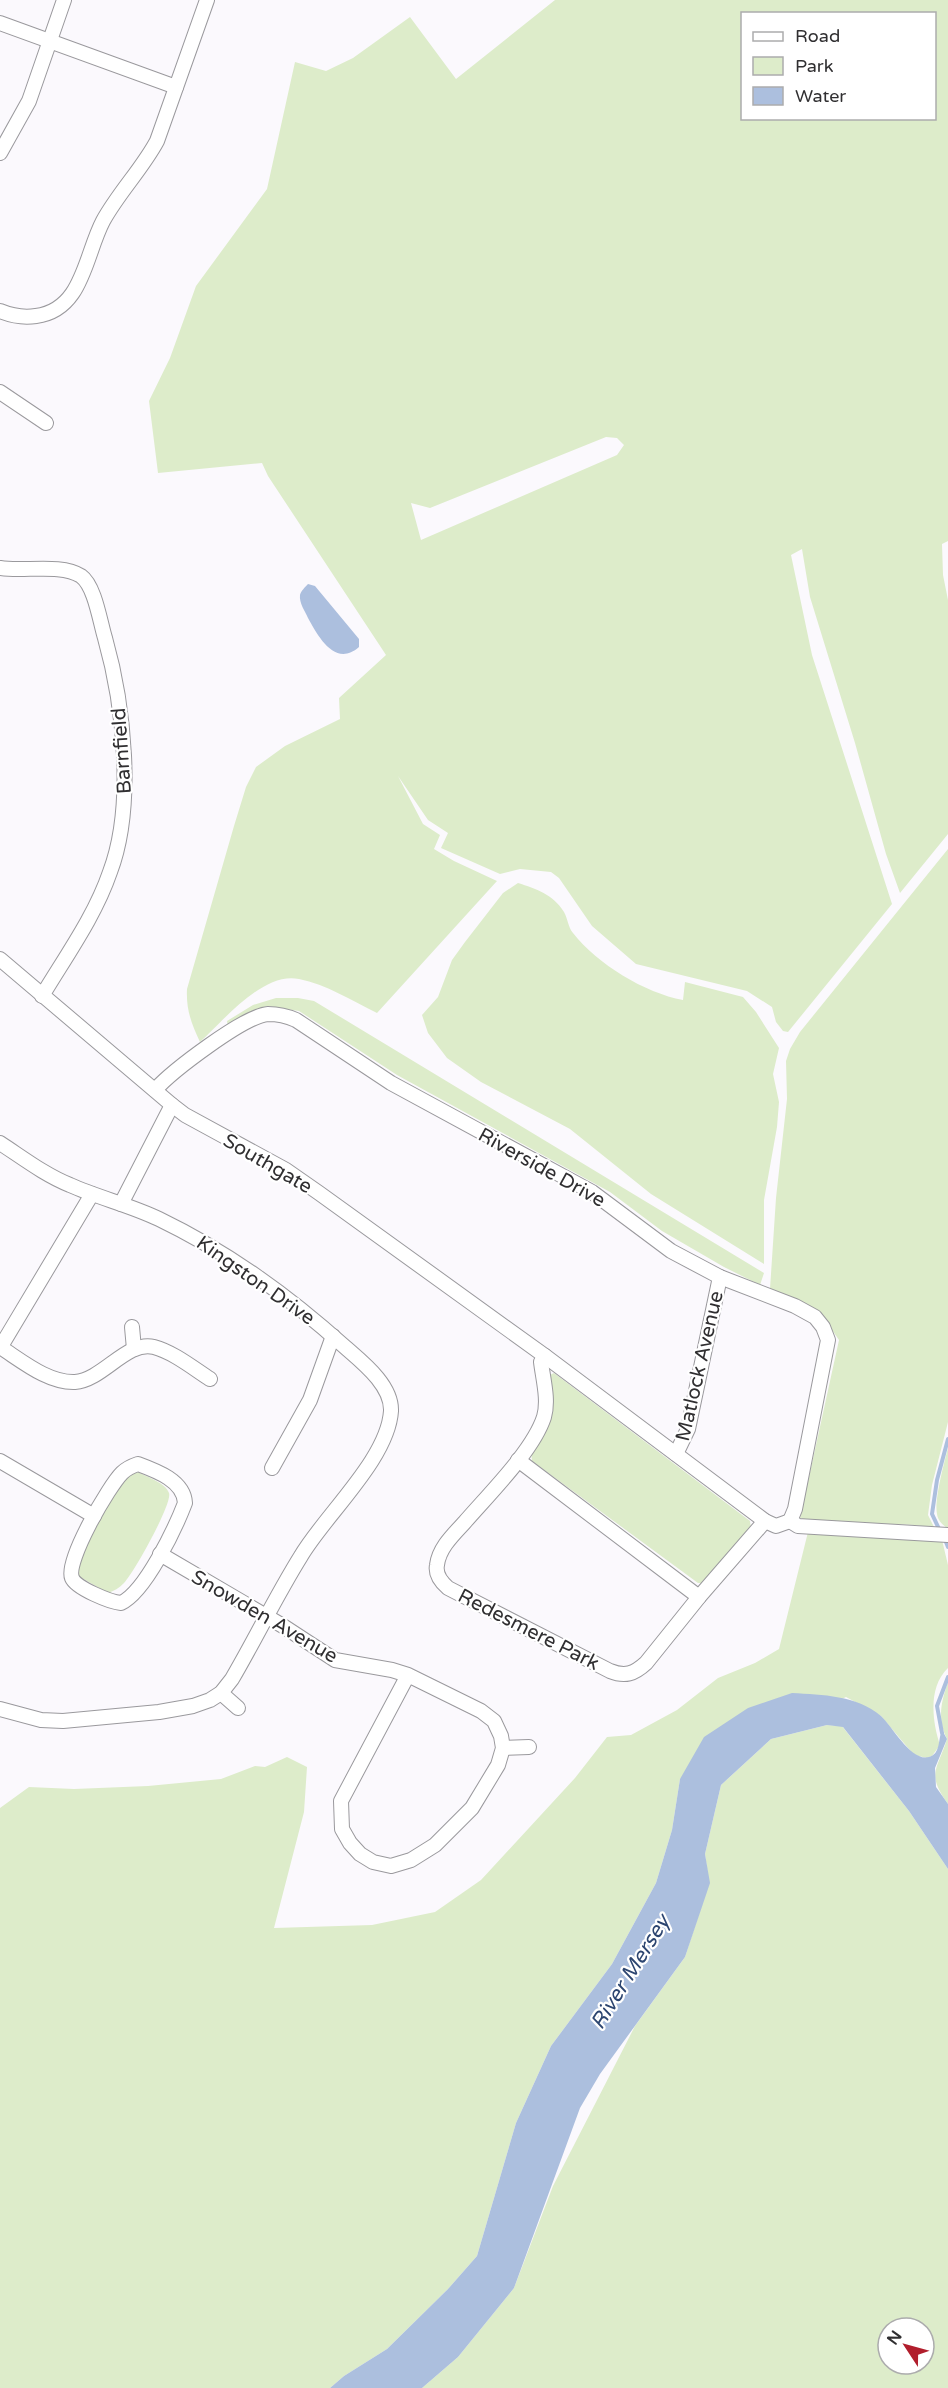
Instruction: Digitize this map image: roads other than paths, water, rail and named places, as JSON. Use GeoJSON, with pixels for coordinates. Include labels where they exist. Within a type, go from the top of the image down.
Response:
{"type":"FeatureCollection","features":[{"type":"Feature","properties":{"kind":"street"},"geometry":{"type":"LineString","coordinates":[[0,153],[29,101],[64,0]]}},
{"type":"Feature","properties":{"kind":"street"},"geometry":{"type":"LineString","coordinates":[[0,311],[13,316],[42,315],[57,309],[68,301],[80,281],[102,223],[157,141],[207,0]]}},
{"type":"Feature","properties":{"kind":"street"},"geometry":{"type":"LineString","coordinates":[[0,23],[176,87]]}},
{"type":"Feature","properties":{"kind":"street"},"geometry":{"type":"LineString","coordinates":[[0,392],[47,424]]}},
{"type":"Feature","properties":{"kind":"street","name":"Barnfield"},"geometry":{"type":"LineString","coordinates":[[0,568],[63,570],[75,573],[90,585],[111,662],[121,735],[125,800],[121,835],[110,872],[93,909],[42,996]]}},
{"type":"Feature","properties":{"kind":"street","name":"Southgate"},"geometry":{"type":"LineString","coordinates":[[0,959],[172,1105],[320,1192],[395,1249],[545,1356]]}},
{"type":"Feature","properties":{"kind":"street","name":"Riverside Drive"},"geometry":{"type":"LineString","coordinates":[[155,1090],[167,1076],[189,1059],[248,1022],[266,1014],[284,1015],[296,1020],[402,1089],[592,1192],[653,1239],[720,1277],[795,1306],[815,1317],[828,1340],[795,1509],[790,1521]]}},
{"type":"Feature","properties":{"kind":"street"},"geometry":{"type":"LineString","coordinates":[[121,1204],[172,1105]]}},
{"type":"Feature","properties":{"kind":"street","name":"Kingston Drive"},"geometry":{"type":"LineString","coordinates":[[0,1143],[53,1178],[156,1218],[216,1248],[292,1300],[362,1362],[381,1383],[389,1398],[391,1411],[375,1454],[302,1554],[268,1618],[232,1679],[221,1693]]}},
{"type":"Feature","properties":{"kind":"street"},"geometry":{"type":"LineString","coordinates":[[92,1194],[0,1348],[52,1377],[75,1382],[91,1378],[134,1349],[153,1347],[210,1378]]}},
{"type":"Feature","properties":{"kind":"street","name":"Matlock Avenue"},"geometry":{"type":"LineString","coordinates":[[676,1454],[688,1429],[720,1277]]}},
{"type":"Feature","properties":{"kind":"street"},"geometry":{"type":"LineString","coordinates":[[132,1326],[134,1349]]}},
{"type":"Feature","properties":{"kind":"street"},"geometry":{"type":"LineString","coordinates":[[272,1468],[310,1400],[333,1336]]}},
{"type":"Feature","properties":{"kind":"street"},"geometry":{"type":"LineString","coordinates":[[545,1356],[765,1521],[776,1526],[790,1521],[798,1526],[948,1534]]}},
{"type":"Feature","properties":{"kind":"street","name":"Redesmere Park"},"geometry":{"type":"LineString","coordinates":[[545,1356],[541,1362],[545,1398],[544,1416],[518,1460],[447,1543],[440,1556],[437,1574],[440,1581],[448,1588],[619,1674],[636,1672],[765,1521]]}},
{"type":"Feature","properties":{"kind":"street"},"geometry":{"type":"LineString","coordinates":[[518,1460],[699,1597]]}},
{"type":"Feature","properties":{"kind":"street"},"geometry":{"type":"LineString","coordinates":[[0,1461],[94,1516]]}},
{"type":"Feature","properties":{"kind":"street"},"geometry":{"type":"LineString","coordinates":[[138,1464],[180,1486],[184,1494],[185,1503],[160,1554],[137,1591],[121,1603],[112,1602],[78,1584],[72,1578],[71,1571],[76,1550],[94,1516],[128,1467],[138,1464]]}},
{"type":"Feature","properties":{"kind":"street","name":"Snowden Avenue"},"geometry":{"type":"LineString","coordinates":[[160,1554],[335,1660],[392,1670],[481,1711],[494,1722],[503,1748]]}},
{"type":"Feature","properties":{"kind":"street"},"geometry":{"type":"LineString","coordinates":[[408,1676],[341,1801],[342,1829],[360,1854],[373,1862],[391,1866],[411,1860],[435,1845],[471,1808],[488,1785],[498,1766],[503,1748],[530,1747]]}},
{"type":"Feature","properties":{"kind":"street"},"geometry":{"type":"LineString","coordinates":[[0,1709],[41,1720],[63,1721],[193,1706],[221,1693],[238,1708]]}},
{"type":"Feature","properties":{"kind":"water"},"geometry":{"type":"Polygon","coordinates":[[[308,584],[315,586],[359,639],[359,647],[350,653],[342,654],[335,652],[322,641],[300,601],[303,589],[308,584]]]}},
{"type":"Feature","properties":{"kind":"water","name":"River Mersey"},"geometry":{"type":"Polygon","coordinates":[[[792,1693],[839,1697],[861,1704],[881,1716],[909,1749],[922,1757],[929,1757],[936,1753],[942,1730],[947,1739],[935,1768],[936,1787],[948,1804],[948,1869],[909,1811],[843,1727],[827,1725],[771,1739],[721,1785],[705,1854],[710,1883],[685,1957],[600,2074],[580,2108],[514,2288],[458,2357],[422,2388],[330,2388],[344,2376],[387,2349],[448,2289],[477,2256],[516,2123],[551,2046],[612,1964],[656,1883],[672,1830],[680,1779],[704,1737],[748,1708],[792,1693]]]}},
{"type":"Feature","properties":{"kind":"waterway"},"geometry":{"type":"LineString","coordinates":[[940,1531],[932,1514],[937,1480],[948,1439]]}},
{"type":"Feature","properties":{"kind":"waterway"},"geometry":{"type":"LineString","coordinates":[[944,1537],[948,1547]]}},
{"type":"Feature","properties":{"kind":"waterway"},"geometry":{"type":"LineString","coordinates":[[942,1733],[937,1706],[948,1677]]}}]}
